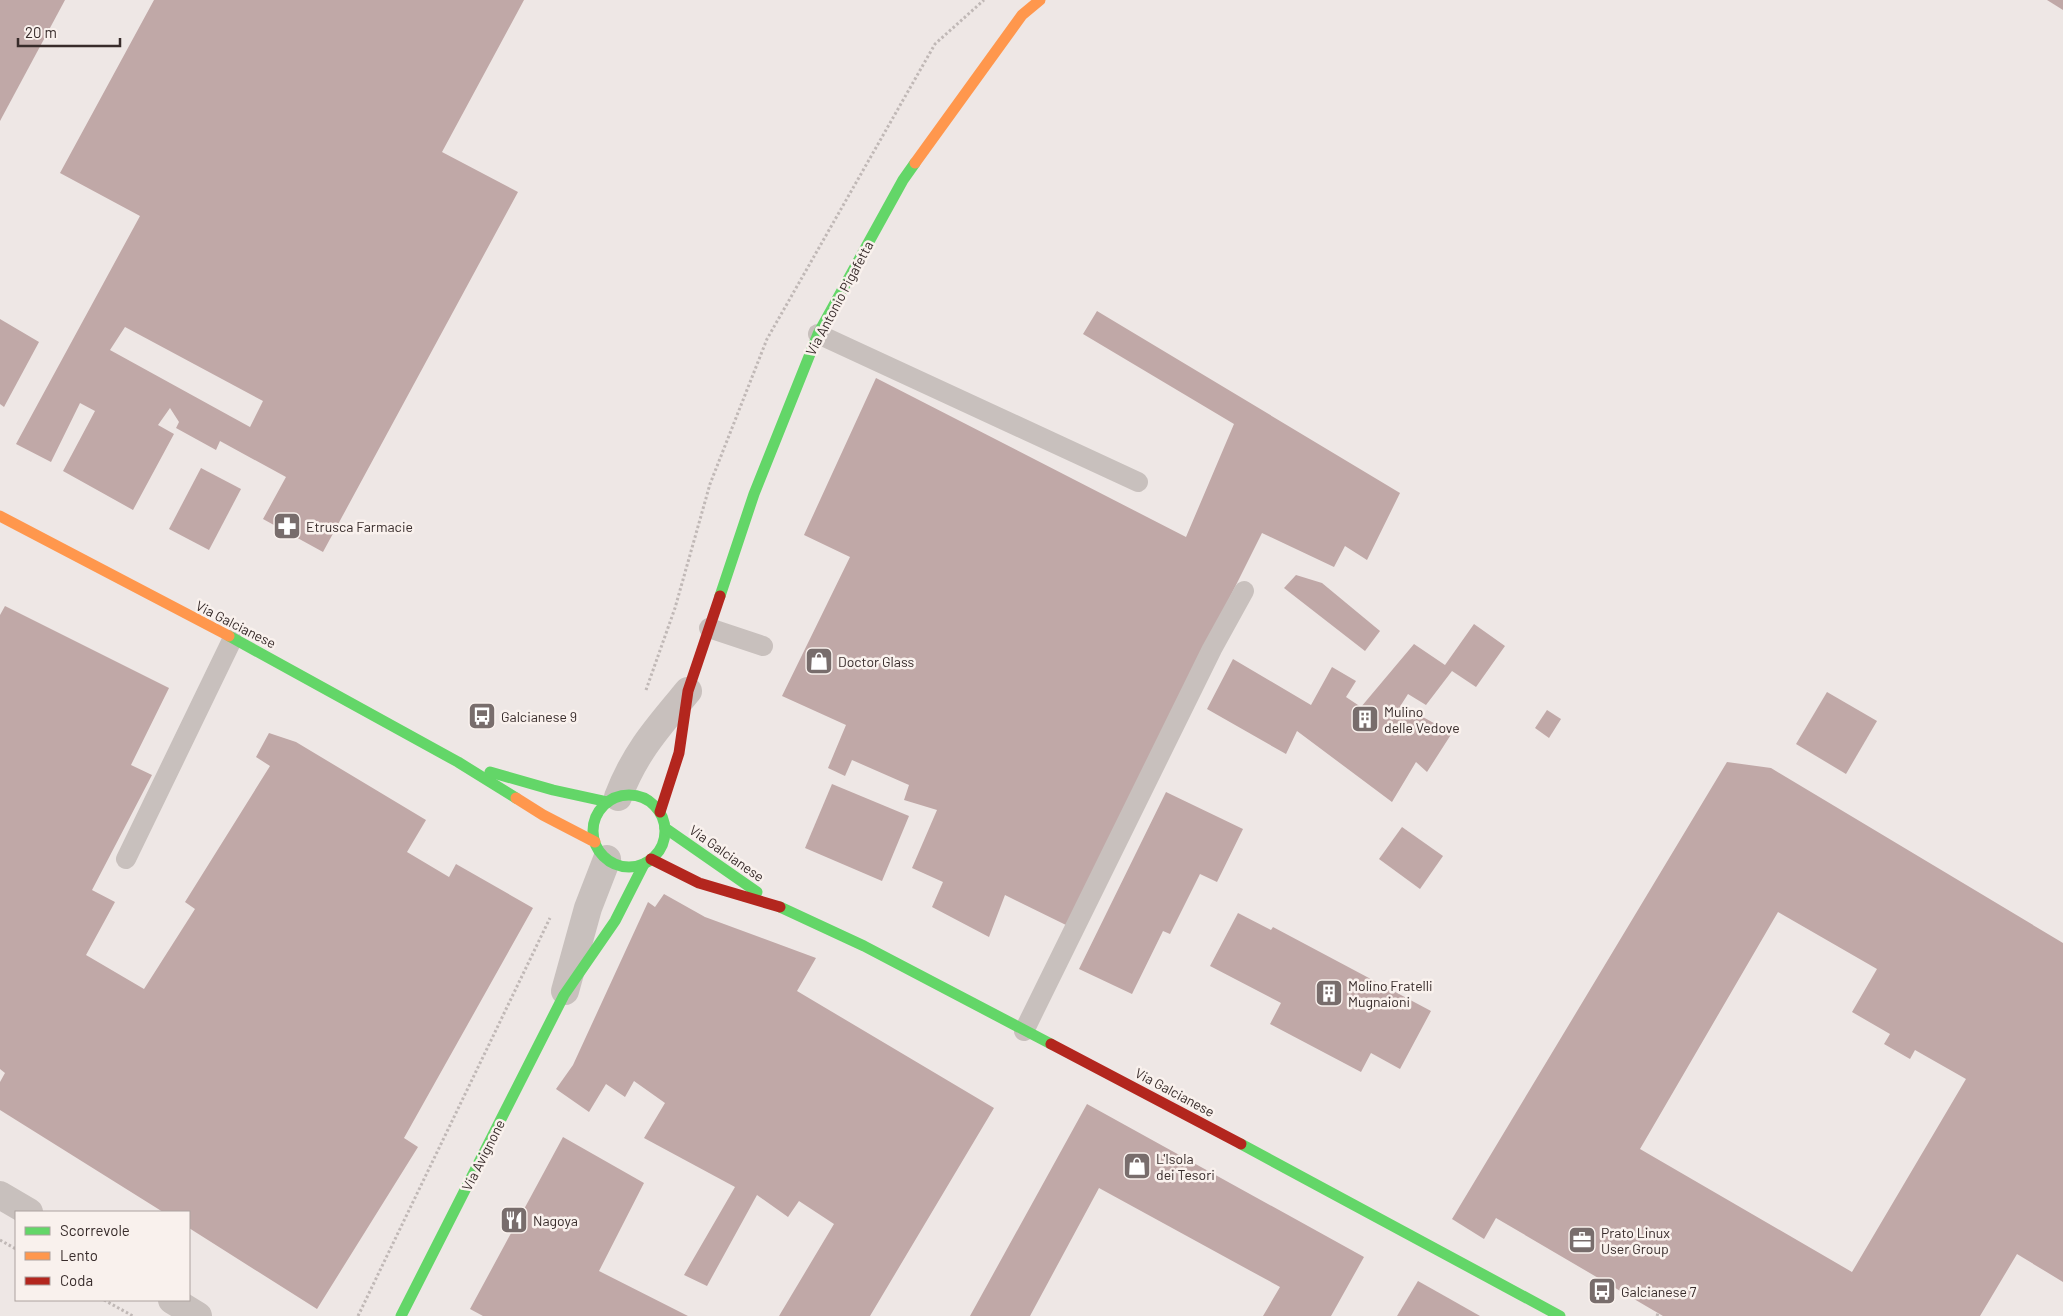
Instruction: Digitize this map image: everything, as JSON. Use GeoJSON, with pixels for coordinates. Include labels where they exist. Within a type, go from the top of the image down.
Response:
{"type":"FeatureCollection","features":[{"type":"Feature","properties":{"kind":"street","name":"Via Antonio Pigafetta"},"geometry":{"type":"LineString","coordinates":[[660,812],[679,752],[688,691],[754,494],[818,334],[903,180],[1022,15],[1040,0]]}},
{"type":"Feature","properties":{"kind":"street","name":"Via Galcianese"},"geometry":{"type":"LineString","coordinates":[[0,516],[232,640],[281,664],[458,762],[601,851],[616,864],[625,866],[648,861],[699,883],[772,903],[864,946],[1266,1157],[1560,1316]]}},
{"type":"Feature","properties":{"kind":"street","name":"Via Antonio Pigafetta"},"geometry":{"type":"LineString","coordinates":[[613,800],[647,739],[688,691]]}},
{"type":"Feature","properties":{"kind":"street","name":"Via Galcianese"},"geometry":{"type":"LineString","coordinates":[[458,762],[553,790],[613,800],[630,795],[652,803],[660,812]]}},
{"type":"Feature","properties":{"kind":"street"},"geometry":{"type":"LineString","coordinates":[[601,851],[593,831],[595,820],[600,810],[613,800]]}},
{"type":"Feature","properties":{"kind":"street"},"geometry":{"type":"LineString","coordinates":[[648,861],[659,851],[664,840],[665,828],[660,812]]}},
{"type":"Feature","properties":{"kind":"street","name":"Via Galcianese"},"geometry":{"type":"LineString","coordinates":[[665,828],[772,903]]}},
{"type":"Feature","properties":{"kind":"street","name":"Via Avignone"},"geometry":{"type":"LineString","coordinates":[[564,995],[588,908],[601,851]]}},
{"type":"Feature","properties":{"kind":"street","name":"Via Avignone"},"geometry":{"type":"LineString","coordinates":[[401,1316],[564,995],[616,921],[648,861]]}},
{"type":"Feature","properties":{"kind":"street"},"geometry":{"type":"LineString","coordinates":[[0,1195],[27,1211]]}},
{"type":"Feature","properties":{"kind":"street"},"geometry":{"type":"LineString","coordinates":[[174,1301],[198,1316]]}},
{"type":"Feature","properties":{"kind":"lane"},"geometry":{"type":"LineString","coordinates":[[818,334],[1138,482]]}},
{"type":"Feature","properties":{"kind":"lane"},"geometry":{"type":"LineString","coordinates":[[1024,1031],[1212,649],[1244,591]]}},
{"type":"Feature","properties":{"kind":"lane"},"geometry":{"type":"LineString","coordinates":[[709,628],[763,646]]}},
{"type":"Feature","properties":{"kind":"lane"},"geometry":{"type":"LineString","coordinates":[[126,859],[232,640]]}},
{"type":"Feature","properties":{"kind":"path"},"geometry":{"type":"LineString","coordinates":[[358,1316],[553,912]]}},
{"type":"Feature","properties":{"kind":"path"},"geometry":{"type":"LineString","coordinates":[[0,1240],[15,1248]]}},
{"type":"Feature","properties":{"kind":"path"},"geometry":{"type":"LineString","coordinates":[[106,1301],[132,1316]]}},
{"type":"Feature","properties":{"kind":"building"},"geometry":{"type":"Polygon","coordinates":[[[0,0],[65,0],[0,121],[0,0]]]}},
{"type":"Feature","properties":{"kind":"building"},"geometry":{"type":"Polygon","coordinates":[[[154,0],[524,0],[442,152],[518,192],[323,552],[263,519],[286,477],[220,441],[216,450],[176,428],[179,422],[170,408],[158,425],[174,434],[133,510],[63,471],[95,411],[80,403],[51,462],[16,444],[140,216],[60,173],[154,0]],[[125,327],[110,350],[250,427],[263,401],[125,327]]]}},
{"type":"Feature","properties":{"kind":"building"},"geometry":{"type":"Polygon","coordinates":[[[2047,0],[2063,0],[2063,10],[2047,0]]]}},
{"type":"Feature","properties":{"kind":"building"},"geometry":{"type":"Polygon","coordinates":[[[1097,311],[1400,493],[1367,560],[1345,546],[1334,567],[1262,533],[1066,925],[1005,895],[989,937],[932,907],[943,882],[912,868],[937,810],[904,800],[909,785],[852,760],[845,776],[828,768],[846,725],[782,696],[850,557],[804,535],[876,378],[1186,537],[1234,424],[1083,334],[1097,311]]]}},
{"type":"Feature","properties":{"kind":"building"},"geometry":{"type":"Polygon","coordinates":[[[0,319],[39,342],[4,407],[0,404],[0,319]]]}},
{"type":"Feature","properties":{"kind":"building"},"geometry":{"type":"Polygon","coordinates":[[[201,468],[241,489],[209,550],[169,529],[201,468]]]}},
{"type":"Feature","properties":{"kind":"building"},"geometry":{"type":"Polygon","coordinates":[[[1296,575],[1322,583],[1380,631],[1365,651],[1284,588],[1296,575]]]}},
{"type":"Feature","properties":{"kind":"building"},"geometry":{"type":"Polygon","coordinates":[[[5,606],[169,688],[131,765],[152,775],[92,890],[115,902],[86,955],[144,989],[195,909],[185,902],[270,766],[256,757],[269,733],[296,742],[426,820],[407,852],[449,877],[456,864],[533,908],[404,1138],[418,1147],[317,1309],[190,1229],[190,1211],[161,1211],[0,1110],[0,1082],[5,1073],[0,1069],[0,615],[5,606]]]}},
{"type":"Feature","properties":{"kind":"building","name":"Mulino delle Vedove"},"geometry":{"type":"Polygon","coordinates":[[[1474,624],[1505,646],[1476,687],[1452,671],[1426,705],[1408,694],[1401,705],[1452,733],[1427,772],[1416,762],[1392,802],[1297,731],[1286,754],[1207,709],[1233,659],[1311,705],[1332,667],[1356,681],[1346,697],[1361,707],[1414,644],[1445,665],[1474,624]]]}},
{"type":"Feature","properties":{"kind":"building"},"geometry":{"type":"Polygon","coordinates":[[[1827,692],[1877,721],[1846,774],[1796,744],[1827,692]]]}},
{"type":"Feature","properties":{"kind":"building"},"geometry":{"type":"Polygon","coordinates":[[[1547,710],[1561,719],[1549,738],[1535,728],[1547,710]]]}},
{"type":"Feature","properties":{"kind":"building"},"geometry":{"type":"Polygon","coordinates":[[[1727,762],[1771,768],[2063,943],[2063,1282],[2017,1254],[1980,1316],[1663,1316],[1496,1218],[1484,1239],[1452,1219],[1727,762]],[[1778,912],[1640,1149],[1852,1272],[1966,1079],[1915,1050],[1910,1059],[1884,1044],[1890,1034],[1852,1012],[1877,969],[1778,912]]]}},
{"type":"Feature","properties":{"kind":"building"},"geometry":{"type":"Polygon","coordinates":[[[832,784],[909,816],[882,881],[805,848],[832,784]]]}},
{"type":"Feature","properties":{"kind":"building"},"geometry":{"type":"Polygon","coordinates":[[[1166,792],[1243,829],[1217,882],[1200,874],[1170,934],[1163,931],[1132,994],[1079,969],[1166,792]]]}},
{"type":"Feature","properties":{"kind":"building"},"geometry":{"type":"Polygon","coordinates":[[[1402,827],[1443,856],[1420,889],[1379,859],[1402,827]]]}},
{"type":"Feature","properties":{"kind":"building"},"geometry":{"type":"Polygon","coordinates":[[[664,894],[705,917],[816,958],[797,991],[994,1108],[870,1316],[779,1316],[834,1224],[799,1201],[788,1217],[757,1195],[707,1286],[684,1275],[735,1187],[644,1138],[665,1103],[634,1081],[625,1097],[606,1084],[589,1112],[556,1089],[573,1065],[648,902],[655,907],[664,894]]]}},
{"type":"Feature","properties":{"kind":"building","name":"Molino Fratelli Mugnaioni"},"geometry":{"type":"Polygon","coordinates":[[[1238,913],[1271,930],[1273,927],[1431,1011],[1400,1069],[1371,1053],[1361,1072],[1270,1024],[1281,1003],[1210,966],[1238,913]]]}},
{"type":"Feature","properties":{"kind":"building"},"geometry":{"type":"Polygon","coordinates":[[[1087,1104],[1364,1257],[1331,1316],[1263,1316],[1280,1287],[1099,1188],[1030,1316],[970,1316],[1087,1104]]]}},
{"type":"Feature","properties":{"kind":"building"},"geometry":{"type":"Polygon","coordinates":[[[563,1137],[644,1183],[599,1271],[688,1316],[483,1316],[470,1309],[563,1137]]]}},
{"type":"Feature","properties":{"kind":"building"},"geometry":{"type":"Polygon","coordinates":[[[1418,1281],[1450,1299],[1480,1316],[1397,1316],[1418,1281]]]}},
{"type":"Feature","properties":{"kind":"traffic: fast"},"geometry":{"type":"LineString","coordinates":[[720,596],[754,494],[818,334],[903,180],[915,163]]}},
{"type":"Feature","properties":{"kind":"traffic: fast"},"geometry":{"type":"LineString","coordinates":[[229,636],[458,762],[516,798]]}},
{"type":"Feature","properties":{"kind":"traffic: fast"},"geometry":{"type":"LineString","coordinates":[[490,772],[553,790],[608,802]]}},
{"type":"Feature","properties":{"kind":"traffic: fast"},"geometry":{"type":"LineString","coordinates":[[629,795],[649,801],[659,811],[665,831],[659,851],[649,861],[629,867],[609,861],[599,851],[593,831],[599,811],[609,801],[629,795]]}},
{"type":"Feature","properties":{"kind":"traffic: fast"},"geometry":{"type":"LineString","coordinates":[[665,828],[757,892]]}},
{"type":"Feature","properties":{"kind":"traffic: fast"},"geometry":{"type":"LineString","coordinates":[[401,1316],[564,995],[615,921],[644,864]]}},
{"type":"Feature","properties":{"kind":"traffic: fast"},"geometry":{"type":"LineString","coordinates":[[780,907],[864,946],[1051,1044]]}},
{"type":"Feature","properties":{"kind":"traffic: fast"},"geometry":{"type":"LineString","coordinates":[[1241,1144],[1560,1316]]}},
{"type":"Feature","properties":{"kind":"traffic: slow"},"geometry":{"type":"LineString","coordinates":[[915,163],[1022,15],[1040,0]]}},
{"type":"Feature","properties":{"kind":"traffic: slow"},"geometry":{"type":"LineString","coordinates":[[0,516],[229,636]]}},
{"type":"Feature","properties":{"kind":"traffic: slow"},"geometry":{"type":"LineString","coordinates":[[516,798],[543,815],[595,842]]}},
{"type":"Feature","properties":{"kind":"traffic: jam"},"geometry":{"type":"LineString","coordinates":[[660,812],[679,753],[688,691],[720,596]]}},
{"type":"Feature","properties":{"kind":"traffic: jam"},"geometry":{"type":"LineString","coordinates":[[651,859],[699,883],[780,907]]}},
{"type":"Feature","properties":{"kind":"traffic: jam"},"geometry":{"type":"LineString","coordinates":[[1051,1044],[1241,1144]]}},
{"type":"Feature","properties":{"kind":"place","name":"Etrusca Farmacie"},"geometry":{"type":"Point","coordinates":[287,526]}},
{"type":"Feature","properties":{"kind":"place","name":"Doctor Glass"},"geometry":{"type":"Point","coordinates":[819,661]}},
{"type":"Feature","properties":{"kind":"place","name":"Galcianese 9"},"geometry":{"type":"Point","coordinates":[482,716]}},
{"type":"Feature","properties":{"kind":"place","name":"Mulino delle Vedove"},"geometry":{"type":"Point","coordinates":[1365,719]}},
{"type":"Feature","properties":{"kind":"place","name":"Molino Fratelli Mugnaioni"},"geometry":{"type":"Point","coordinates":[1329,993]}},
{"type":"Feature","properties":{"kind":"place","name":"L'Isola dei Tesori"},"geometry":{"type":"Point","coordinates":[1137,1166]}},
{"type":"Feature","properties":{"kind":"place","name":"Nagoya"},"geometry":{"type":"Point","coordinates":[514,1220]}},
{"type":"Feature","properties":{"kind":"place","name":"Prato Linux User Group"},"geometry":{"type":"Point","coordinates":[1582,1240]}},
{"type":"Feature","properties":{"kind":"place","name":"Galcianese 7"},"geometry":{"type":"Point","coordinates":[1602,1291]}}]}
